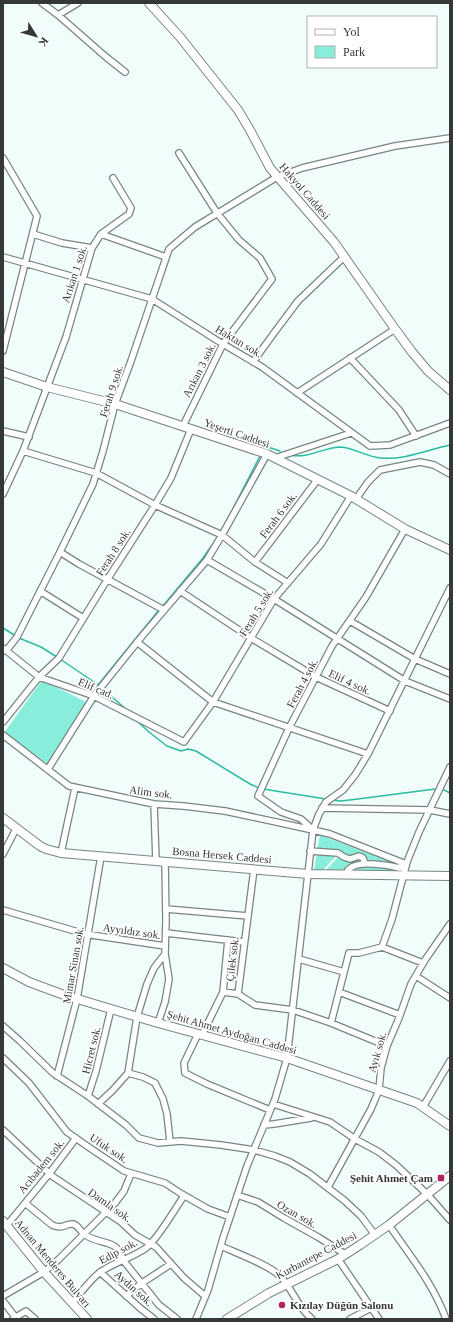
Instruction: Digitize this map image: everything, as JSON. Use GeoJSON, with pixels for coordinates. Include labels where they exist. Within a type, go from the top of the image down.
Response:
{"type":"FeatureCollection","features":[{"type":"Feature","properties":{"kind":"street"},"geometry":{"type":"LineString","coordinates":[[42,3],[125,72]]}},
{"type":"Feature","properties":{"kind":"street"},"geometry":{"type":"LineString","coordinates":[[58,15],[78,3]]}},
{"type":"Feature","properties":{"kind":"street","name":"Hakyol Caddesi"},"geometry":{"type":"LineString","coordinates":[[149,3],[180,37],[238,110],[270,168],[318,223],[344,256],[395,329],[428,371],[450,390]]}},
{"type":"Feature","properties":{"kind":"street","name":"Ferah 9 sok."},"geometry":{"type":"LineString","coordinates":[[4,649],[17,636],[93,484],[104,451],[115,404],[169,249],[195,227],[277,177],[302,168],[395,146],[450,138]]}},
{"type":"Feature","properties":{"kind":"street"},"geometry":{"type":"LineString","coordinates":[[179,153],[217,213]]}},
{"type":"Feature","properties":{"kind":"street"},"geometry":{"type":"LineString","coordinates":[[3,158],[37,216],[3,350]]}},
{"type":"Feature","properties":{"kind":"street"},"geometry":{"type":"LineString","coordinates":[[101,234],[129,214],[131,210],[113,178]]}},
{"type":"Feature","properties":{"kind":"street","name":"Arıkan 3 sok."},"geometry":{"type":"LineString","coordinates":[[182,426],[223,344],[272,279],[260,258],[239,240],[217,213]]}},
{"type":"Feature","properties":{"kind":"street"},"geometry":{"type":"LineString","coordinates":[[33,234],[62,243],[92,248]]}},
{"type":"Feature","properties":{"kind":"street"},"geometry":{"type":"LineString","coordinates":[[101,234],[166,258]]}},
{"type":"Feature","properties":{"kind":"street","name":"Arıkan 1 sok."},"geometry":{"type":"LineString","coordinates":[[3,494],[24,451],[66,337],[92,248],[101,234]]}},
{"type":"Feature","properties":{"kind":"street"},"geometry":{"type":"LineString","coordinates":[[253,362],[298,302],[344,256]]}},
{"type":"Feature","properties":{"kind":"street","name":"Haktan sok."},"geometry":{"type":"LineString","coordinates":[[3,257],[152,299],[253,362],[370,446],[390,445],[450,423]]}},
{"type":"Feature","properties":{"kind":"street"},"geometry":{"type":"LineString","coordinates":[[297,393],[395,329]]}},
{"type":"Feature","properties":{"kind":"street"},"geometry":{"type":"LineString","coordinates":[[350,358],[399,410],[416,436]]}},
{"type":"Feature","properties":{"kind":"street","name":"Yeşerti Caddesi"},"geometry":{"type":"LineString","coordinates":[[3,372],[47,387],[115,404],[267,454],[353,498],[405,529],[450,550]]}},
{"type":"Feature","properties":{"kind":"street","name":"Ferah 8 sok."},"geometry":{"type":"LineString","coordinates":[[3,722],[39,677],[59,658],[171,478],[191,429]]}},
{"type":"Feature","properties":{"kind":"street"},"geometry":{"type":"LineString","coordinates":[[3,431],[29,437]]}},
{"type":"Feature","properties":{"kind":"street"},"geometry":{"type":"LineString","coordinates":[[275,458],[351,433]]}},
{"type":"Feature","properties":{"kind":"street"},"geometry":{"type":"LineString","coordinates":[[24,451],[96,473],[155,505],[222,535],[255,562],[288,583]]}},
{"type":"Feature","properties":{"kind":"street"},"geometry":{"type":"LineString","coordinates":[[48,769],[94,696],[137,642],[207,560],[267,454]]}},
{"type":"Feature","properties":{"kind":"street","name":"Ferah 5 sok."},"geometry":{"type":"LineString","coordinates":[[184,742],[213,702],[274,599],[321,544],[353,498],[368,482],[380,470],[420,462],[434,465],[450,474]]}},
{"type":"Feature","properties":{"kind":"street","name":"Ferah 6 sok."},"geometry":{"type":"LineString","coordinates":[[255,562],[318,479]]}},
{"type":"Feature","properties":{"kind":"street","name":"Ferah 4 sok."},"geometry":{"type":"LineString","coordinates":[[313,830],[301,820],[281,812],[258,796],[289,728],[316,677],[338,639],[366,597],[405,529]]}},
{"type":"Feature","properties":{"kind":"street"},"geometry":{"type":"LineString","coordinates":[[60,552],[107,580],[164,610]]}},
{"type":"Feature","properties":{"kind":"street"},"geometry":{"type":"LineString","coordinates":[[207,560],[274,599],[405,681],[450,699]]}},
{"type":"Feature","properties":{"kind":"street"},"geometry":{"type":"LineString","coordinates":[[196,1319],[205,1296],[230,1217],[254,1150],[273,1104],[287,1058],[313,830],[326,802],[343,790],[368,754],[450,588]]}},
{"type":"Feature","properties":{"kind":"street"},"geometry":{"type":"LineString","coordinates":[[40,591],[84,618]]}},
{"type":"Feature","properties":{"kind":"street","name":"Elif 4 sok."},"geometry":{"type":"LineString","coordinates":[[180,592],[251,638],[316,677],[390,711]]}},
{"type":"Feature","properties":{"kind":"street"},"geometry":{"type":"LineString","coordinates":[[350,621],[415,659],[450,674]]}},
{"type":"Feature","properties":{"kind":"street"},"geometry":{"type":"LineString","coordinates":[[137,642],[213,702],[368,754]]}},
{"type":"Feature","properties":{"kind":"street","name":"Elif cad."},"geometry":{"type":"LineString","coordinates":[[4,649],[39,677],[94,696],[184,742]]}},
{"type":"Feature","properties":{"kind":"street","name":"Alim sok."},"geometry":{"type":"LineString","coordinates":[[3,736],[69,786],[75,788],[154,804],[225,811],[313,830],[330,834],[404,864]]}},
{"type":"Feature","properties":{"kind":"street"},"geometry":{"type":"LineString","coordinates":[[382,947],[392,919],[404,864],[450,767]]}},
{"type":"Feature","properties":{"kind":"street"},"geometry":{"type":"LineString","coordinates":[[61,853],[75,788]]}},
{"type":"Feature","properties":{"kind":"street"},"geometry":{"type":"LineString","coordinates":[[154,804],[156,860]]}},
{"type":"Feature","properties":{"kind":"street"},"geometry":{"type":"LineString","coordinates":[[322,808],[430,810],[450,814]]}},
{"type":"Feature","properties":{"kind":"street","name":"Bosna Hersek Caddesi"},"geometry":{"type":"LineString","coordinates":[[3,818],[40,846],[61,853],[308,874],[450,876]]}},
{"type":"Feature","properties":{"kind":"street"},"geometry":{"type":"LineString","coordinates":[[3,854],[16,829]]}},
{"type":"Feature","properties":{"kind":"street"},"geometry":{"type":"LineString","coordinates":[[310,851],[338,853],[344,857],[350,858],[359,856],[363,858],[365,864]]}},
{"type":"Feature","properties":{"kind":"street","name":"Mimar Sinan sok."},"geometry":{"type":"LineString","coordinates":[[57,1076],[78,999],[101,856]]}},
{"type":"Feature","properties":{"kind":"street"},"geometry":{"type":"LineString","coordinates":[[158,1023],[165,1002],[169,978],[165,954],[165,861]]}},
{"type":"Feature","properties":{"kind":"street"},"geometry":{"type":"LineString","coordinates":[[346,875],[350,868],[365,864],[385,865],[400,868],[404,864]]}},
{"type":"Feature","properties":{"kind":"street","name":"Çilek sok."},"geometry":{"type":"LineString","coordinates":[[254,869],[238,994],[254,1005],[293,1010],[387,1046]]}},
{"type":"Feature","properties":{"kind":"street"},"geometry":{"type":"LineString","coordinates":[[166,909],[248,916]]}},
{"type":"Feature","properties":{"kind":"street","name":"Ayyıldız sok."},"geometry":{"type":"LineString","coordinates":[[3,910],[88,934],[165,946]]}},
{"type":"Feature","properties":{"kind":"street","name":"Ayık sok."},"geometry":{"type":"LineString","coordinates":[[328,1187],[371,1109],[379,1090],[381,1068],[387,1046],[411,984],[450,924]]}},
{"type":"Feature","properties":{"kind":"street"},"geometry":{"type":"LineString","coordinates":[[166,933],[244,942]]}},
{"type":"Feature","properties":{"kind":"street"},"geometry":{"type":"LineString","coordinates":[[228,940],[223,992],[184,1063],[185,1073],[207,1084],[270,1110]]}},
{"type":"Feature","properties":{"kind":"street"},"geometry":{"type":"LineString","coordinates":[[330,1023],[349,954],[382,947],[423,964]]}},
{"type":"Feature","properties":{"kind":"street"},"geometry":{"type":"LineString","coordinates":[[98,1104],[114,1090],[128,1073],[137,1017],[147,984],[154,968],[165,954]]}},
{"type":"Feature","properties":{"kind":"street"},"geometry":{"type":"LineString","coordinates":[[299,959],[344,972]]}},
{"type":"Feature","properties":{"kind":"street","name":"Şehit Ahmet Aydoğan Caddesi"},"geometry":{"type":"LineString","coordinates":[[3,968],[38,986],[78,999],[158,1023],[287,1058],[379,1090],[423,1107],[450,1126]]}},
{"type":"Feature","properties":{"kind":"street"},"geometry":{"type":"LineString","coordinates":[[416,976],[450,998]]}},
{"type":"Feature","properties":{"kind":"street"},"geometry":{"type":"LineString","coordinates":[[223,992],[238,994]]}},
{"type":"Feature","properties":{"kind":"street"},"geometry":{"type":"LineString","coordinates":[[339,992],[400,1015]]}},
{"type":"Feature","properties":{"kind":"street","name":"Hicret sok."},"geometry":{"type":"LineString","coordinates":[[88,1096],[96,1071],[111,1009]]}},
{"type":"Feature","properties":{"kind":"street"},"geometry":{"type":"LineString","coordinates":[[3,1026],[20,1040],[57,1076],[88,1096],[126,1125],[139,1138],[158,1143],[181,1142],[213,1144],[254,1150],[290,1162],[310,1174],[345,1201],[361,1216],[375,1235]]}},
{"type":"Feature","properties":{"kind":"street","name":"Ufuk sok."},"geometry":{"type":"LineString","coordinates":[[3,1058],[29,1083],[67,1132],[124,1171],[165,1183],[184,1196],[208,1209],[230,1217]]}},
{"type":"Feature","properties":{"kind":"street"},"geometry":{"type":"LineString","coordinates":[[423,1107],[450,1061]]}},
{"type":"Feature","properties":{"kind":"street"},"geometry":{"type":"LineString","coordinates":[[128,1073],[143,1077],[155,1083],[163,1099],[167,1114],[170,1142]]}},
{"type":"Feature","properties":{"kind":"street"},"geometry":{"type":"LineString","coordinates":[[273,1104],[313,1118],[330,1122],[379,1152],[396,1165],[427,1194],[450,1220]]}},
{"type":"Feature","properties":{"kind":"street"},"geometry":{"type":"LineString","coordinates":[[264,1125],[313,1118]]}},
{"type":"Feature","properties":{"kind":"street","name":"Damla sok."},"geometry":{"type":"LineString","coordinates":[[3,1130],[49,1174],[72,1191],[121,1222],[135,1235],[156,1247],[184,1278],[205,1296]]}},
{"type":"Feature","properties":{"kind":"street","name":"Acıbadem sok."},"geometry":{"type":"LineString","coordinates":[[5,1223],[25,1203],[76,1138]]}},
{"type":"Feature","properties":{"kind":"street"},"geometry":{"type":"LineString","coordinates":[[3,1296],[44,1272],[84,1235],[124,1191],[131,1174]]}},
{"type":"Feature","properties":{"kind":"street","name":"Kurbantepe Caddesi"},"geometry":{"type":"LineString","coordinates":[[227,1319],[287,1284],[341,1256],[375,1235],[450,1176]]}},
{"type":"Feature","properties":{"kind":"street","name":"Ozan sok."},"geometry":{"type":"LineString","coordinates":[[238,1195],[258,1202],[318,1237],[341,1256]]}},
{"type":"Feature","properties":{"kind":"street","name":"Edip sok."},"geometry":{"type":"LineString","coordinates":[[72,1303],[100,1272],[151,1244],[184,1196]]}},
{"type":"Feature","properties":{"kind":"street"},"geometry":{"type":"LineString","coordinates":[[25,1203],[52,1225],[64,1227],[75,1224],[84,1235],[98,1241],[109,1243],[121,1252],[123,1260],[159,1305],[177,1319]]}},
{"type":"Feature","properties":{"kind":"street","name":"Adnan Menderes Bulvarı"},"geometry":{"type":"LineString","coordinates":[[5,1223],[44,1272],[87,1319]]}},
{"type":"Feature","properties":{"kind":"street"},"geometry":{"type":"LineString","coordinates":[[389,1225],[426,1277],[435,1292],[446,1319]]}},
{"type":"Feature","properties":{"kind":"street"},"geometry":{"type":"LineString","coordinates":[[220,1246],[271,1269],[280,1276],[312,1319]]}},
{"type":"Feature","properties":{"kind":"street"},"geometry":{"type":"LineString","coordinates":[[341,1256],[379,1319]]}},
{"type":"Feature","properties":{"kind":"street"},"geometry":{"type":"LineString","coordinates":[[126,1296],[142,1283],[171,1264]]}},
{"type":"Feature","properties":{"kind":"street","name":"Aydın sok."},"geometry":{"type":"LineString","coordinates":[[100,1272],[150,1318]]}},
{"type":"Feature","properties":{"kind":"street"},"geometry":{"type":"LineString","coordinates":[[3,1301],[15,1318],[26,1311],[35,1319]]}},
{"type":"Feature","properties":{"kind":"street"},"geometry":{"type":"LineString","coordinates":[[350,1319],[371,1308]]}},
{"type":"Feature","properties":{"kind":"green space"},"geometry":{"type":"Polygon","coordinates":[[[42,680],[86,702],[48,764],[4,733],[42,680]]]}},
{"type":"Feature","properties":{"kind":"green space"},"geometry":{"type":"Polygon","coordinates":[[[320,835],[399,865],[368,863],[358,853],[350,857],[317,851],[320,835]]]}},
{"type":"Feature","properties":{"kind":"green space"},"geometry":{"type":"Polygon","coordinates":[[[317,853],[338,854],[323,870],[314,870],[317,853]]]}},
{"type":"Feature","properties":{"kind":"green space"},"geometry":{"type":"Polygon","coordinates":[[[339,856],[359,857],[363,863],[344,870],[326,870],[339,856]]]}},
{"type":"Feature","properties":{"kind":"green space"},"geometry":{"type":"Polygon","coordinates":[[[365,865],[398,868],[398,871],[351,870],[365,865]]]}},
{"type":"Feature","properties":{"kind":"waterway"},"geometry":{"type":"LineString","coordinates":[[291,455],[303,456],[333,448],[344,447],[370,456],[381,458],[399,458],[450,445]]}},
{"type":"Feature","properties":{"kind":"waterway"},"geometry":{"type":"LineString","coordinates":[[266,448],[280,451]]}},
{"type":"Feature","properties":{"kind":"waterway"},"geometry":{"type":"LineString","coordinates":[[223,528],[260,456]]}},
{"type":"Feature","properties":{"kind":"waterway"},"geometry":{"type":"LineString","coordinates":[[162,607],[203,558],[217,538]]}},
{"type":"Feature","properties":{"kind":"waterway"},"geometry":{"type":"LineString","coordinates":[[98,685],[159,610]]}},
{"type":"Feature","properties":{"kind":"waterway"},"geometry":{"type":"LineString","coordinates":[[3,628],[16,636]]}},
{"type":"Feature","properties":{"kind":"waterway"},"geometry":{"type":"LineString","coordinates":[[19,638],[41,647],[57,657]]}},
{"type":"Feature","properties":{"kind":"waterway"},"geometry":{"type":"LineString","coordinates":[[60,659],[100,686]]}},
{"type":"Feature","properties":{"kind":"waterway"},"geometry":{"type":"LineString","coordinates":[[103,689],[128,711]]}},
{"type":"Feature","properties":{"kind":"waterway"},"geometry":{"type":"LineString","coordinates":[[136,720],[167,746],[181,751],[188,749],[196,751],[259,788]]}},
{"type":"Feature","properties":{"kind":"waterway"},"geometry":{"type":"LineString","coordinates":[[263,789],[326,799]]}},
{"type":"Feature","properties":{"kind":"waterway"},"geometry":{"type":"LineString","coordinates":[[332,800],[341,801],[435,789]]}},
{"type":"Feature","properties":{"kind":"waterway"},"geometry":{"type":"LineString","coordinates":[[444,790],[450,793]]}},
{"type":"Feature","properties":{"kind":"place","name":"Şehit Ahmet Çam"},"geometry":{"type":"Point","coordinates":[441,1178]}},
{"type":"Feature","properties":{"kind":"place","name":"Kızılay Düğün Salonu"},"geometry":{"type":"Point","coordinates":[282,1305]}}]}
